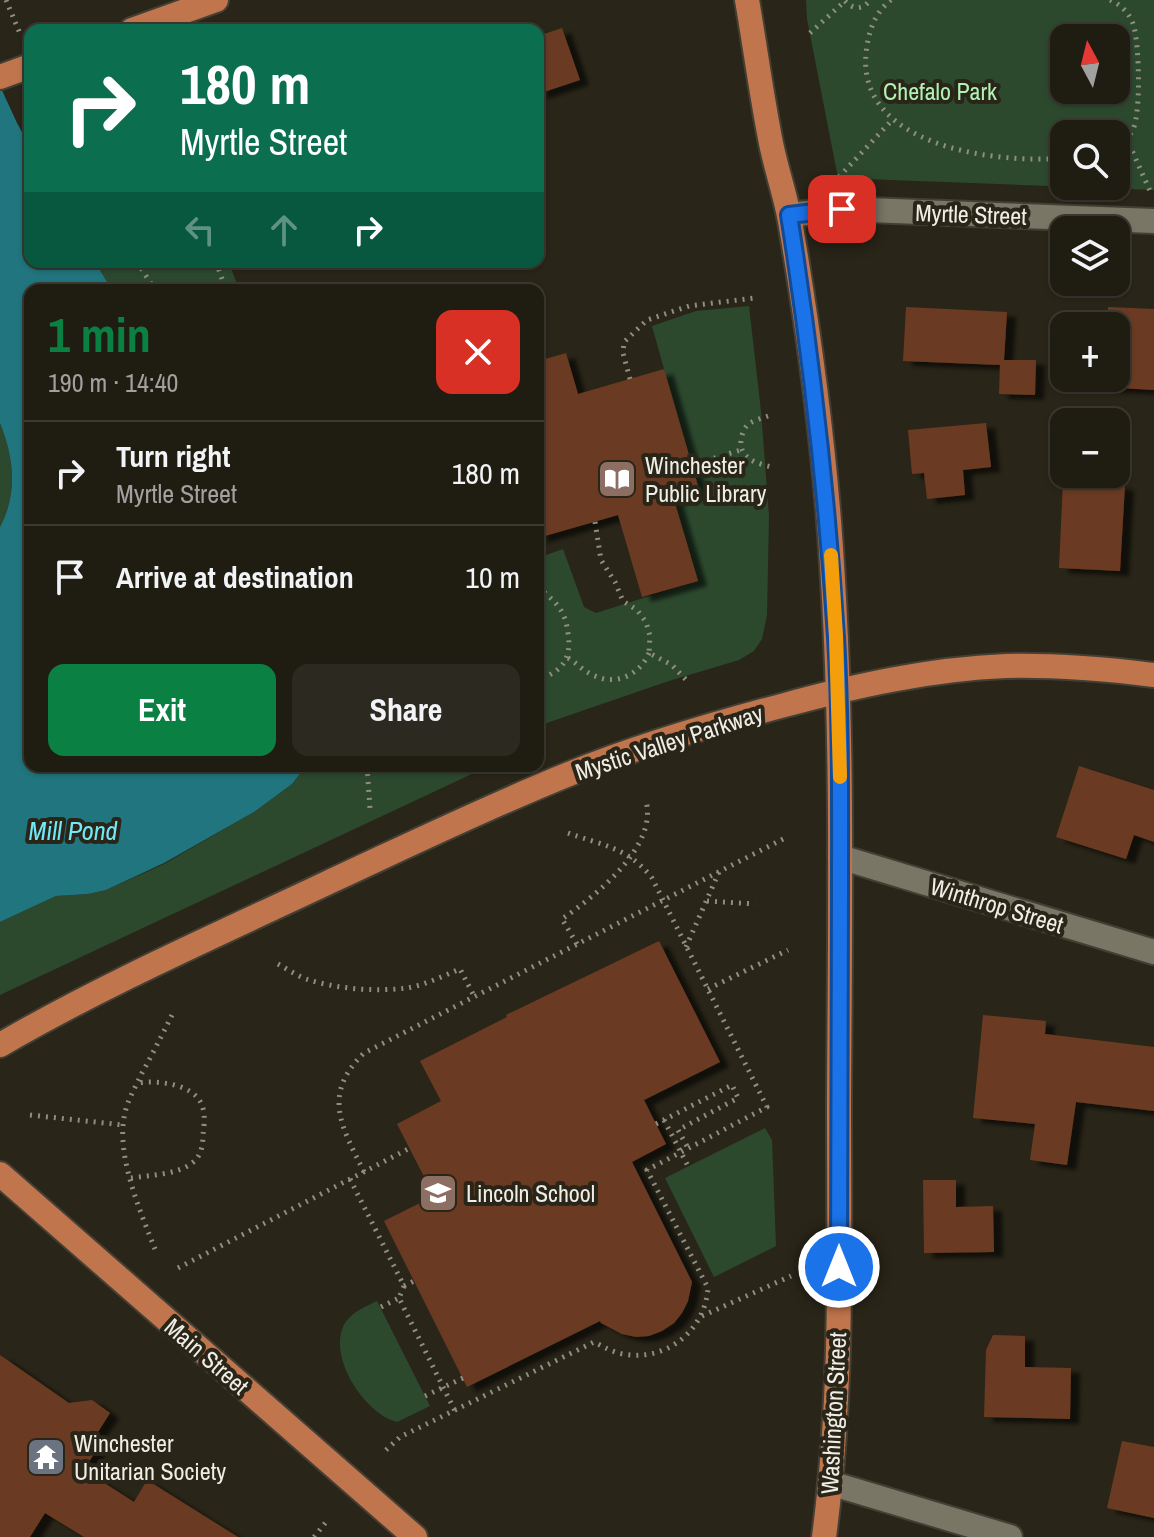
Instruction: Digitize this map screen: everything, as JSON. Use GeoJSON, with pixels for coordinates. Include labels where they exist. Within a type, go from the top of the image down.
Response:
{"type":"FeatureCollection","features":[{"type":"Feature","properties":{"kind":"main road"},"geometry":{"type":"LineString","coordinates":[[149,24],[216,0]]}},
{"type":"Feature","properties":{"kind":"main road","name":"Washington Street"},"geometry":{"type":"LineString","coordinates":[[747,0],[770,138],[789,215],[826,489],[833,585],[840,857],[838,1339],[824,1537]]}},
{"type":"Feature","properties":{"kind":"main road"},"geometry":{"type":"LineString","coordinates":[[3,76],[24,68]]}},
{"type":"Feature","properties":{"kind":"main road","name":"Mystic Valley Parkway"},"geometry":{"type":"LineString","coordinates":[[0,1045],[100,990],[521,794],[656,742],[749,714],[910,676],[1006,666],[1154,675]]}},
{"type":"Feature","properties":{"kind":"main road","name":"Main Street"},"geometry":{"type":"LineString","coordinates":[[0,1174],[415,1537]]}},
{"type":"Feature","properties":{"kind":"street","name":"Myrtle Street"},"geometry":{"type":"LineString","coordinates":[[789,215],[842,209],[1154,221]]}},
{"type":"Feature","properties":{"kind":"street","name":"Winthrop Street"},"geometry":{"type":"LineString","coordinates":[[840,857],[1154,952]]}},
{"type":"Feature","properties":{"kind":"street"},"geometry":{"type":"LineString","coordinates":[[830,1483],[1010,1537]]}},
{"type":"Feature","properties":{"kind":"path"},"geometry":{"type":"LineString","coordinates":[[6,0],[16,26]]}},
{"type":"Feature","properties":{"kind":"path"},"geometry":{"type":"LineString","coordinates":[[891,0],[880,11],[869,35],[866,73],[872,95],[893,119],[923,137],[964,150],[990,156],[1050,159]]}},
{"type":"Feature","properties":{"kind":"path"},"geometry":{"type":"LineString","coordinates":[[1110,0],[1120,2],[1127,13],[1134,25],[1138,47],[1139,85],[1135,124],[1130,134]]}},
{"type":"Feature","properties":{"kind":"path"},"geometry":{"type":"LineString","coordinates":[[810,33],[845,1],[849,6],[859,8],[869,2],[880,11]]}},
{"type":"Feature","properties":{"kind":"path"},"geometry":{"type":"LineString","coordinates":[[838,178],[893,119]]}},
{"type":"Feature","properties":{"kind":"path"},"geometry":{"type":"LineString","coordinates":[[1130,146],[1154,199]]}},
{"type":"Feature","properties":{"kind":"path"},"geometry":{"type":"LineString","coordinates":[[630,379],[623,353],[624,342],[647,320],[689,306],[754,298]]}},
{"type":"Feature","properties":{"kind":"path"},"geometry":{"type":"LineString","coordinates":[[768,416],[749,424],[740,443],[741,450],[750,460],[772,467]]}},
{"type":"Feature","properties":{"kind":"path"},"geometry":{"type":"LineString","coordinates":[[691,465],[741,450]]}},
{"type":"Feature","properties":{"kind":"path"},"geometry":{"type":"LineString","coordinates":[[568,658],[595,676],[613,680],[623,679],[637,671],[646,662],[649,653],[650,636],[646,622],[637,610],[623,601],[615,582],[606,572],[595,522]]}},
{"type":"Feature","properties":{"kind":"path"},"geometry":{"type":"LineString","coordinates":[[544,592],[564,616],[569,634],[568,658],[553,674],[544,678]]}},
{"type":"Feature","properties":{"kind":"path"},"geometry":{"type":"LineString","coordinates":[[649,653],[672,665],[689,683]]}},
{"type":"Feature","properties":{"kind":"path"},"geometry":{"type":"LineString","coordinates":[[367,772],[370,809]]}},
{"type":"Feature","properties":{"kind":"path"},"geometry":{"type":"LineString","coordinates":[[577,944],[562,919],[599,891],[622,868],[643,837],[649,811],[646,801]]}},
{"type":"Feature","properties":{"kind":"path"},"geometry":{"type":"LineString","coordinates":[[386,1450],[400,1437],[594,1342],[622,1354],[644,1355],[658,1353],[683,1339],[701,1316],[708,1288],[647,1170],[767,1107],[652,878],[630,855],[565,832]]}},
{"type":"Feature","properties":{"kind":"path"},"geometry":{"type":"LineString","coordinates":[[364,1172],[340,1122],[339,1097],[347,1072],[364,1053],[787,837]]}},
{"type":"Feature","properties":{"kind":"path"},"geometry":{"type":"LineString","coordinates":[[686,947],[719,871]]}},
{"type":"Feature","properties":{"kind":"path"},"geometry":{"type":"LineString","coordinates":[[707,901],[755,904]]}},
{"type":"Feature","properties":{"kind":"path"},"geometry":{"type":"LineString","coordinates":[[708,989],[788,950]]}},
{"type":"Feature","properties":{"kind":"path"},"geometry":{"type":"LineString","coordinates":[[278,964],[310,980],[377,989],[408,987],[460,969],[474,996]]}},
{"type":"Feature","properties":{"kind":"path"},"geometry":{"type":"LineString","coordinates":[[155,1249],[131,1178],[123,1142],[123,1125],[128,1102],[173,1013]]}},
{"type":"Feature","properties":{"kind":"path"},"geometry":{"type":"LineString","coordinates":[[131,1178],[172,1171],[191,1164],[200,1152],[203,1134],[204,1111],[198,1098],[166,1083],[137,1083]]}},
{"type":"Feature","properties":{"kind":"path"},"geometry":{"type":"LineString","coordinates":[[656,1124],[732,1085],[738,1098],[678,1130],[688,1148]]}},
{"type":"Feature","properties":{"kind":"path"},"geometry":{"type":"LineString","coordinates":[[30,1115],[123,1125]]}},
{"type":"Feature","properties":{"kind":"path"},"geometry":{"type":"LineString","coordinates":[[664,1120],[688,1166]]}},
{"type":"Feature","properties":{"kind":"path"},"geometry":{"type":"LineString","coordinates":[[178,1268],[410,1148]]}},
{"type":"Feature","properties":{"kind":"path"},"geometry":{"type":"LineString","coordinates":[[350,1179],[404,1286]]}},
{"type":"Feature","properties":{"kind":"path"},"geometry":{"type":"LineString","coordinates":[[701,1316],[791,1276]]}},
{"type":"Feature","properties":{"kind":"path"},"geometry":{"type":"LineString","coordinates":[[381,1307],[399,1298],[404,1286],[414,1281]]}},
{"type":"Feature","properties":{"kind":"path"},"geometry":{"type":"LineString","coordinates":[[399,1298],[455,1411]]}},
{"type":"Feature","properties":{"kind":"path"},"geometry":{"type":"LineString","coordinates":[[425,1396],[463,1378]]}},
{"type":"Feature","properties":{"kind":"path"},"geometry":{"type":"LineString","coordinates":[[314,1537],[326,1522]]}},
{"type":"Feature","properties":{"kind":"green space","name":"Chefalo Park"},"geometry":{"type":"Polygon","coordinates":[[[806,0],[1154,0],[1154,190],[1130,189],[1130,120],[1050,120],[1050,186],[838,178],[806,0]]]}},
{"type":"Feature","properties":{"kind":"green space"},"geometry":{"type":"Polygon","coordinates":[[[99,268],[231,268],[237,284],[108,284],[99,268]]]}},
{"type":"Feature","properties":{"kind":"green space"},"geometry":{"type":"Polygon","coordinates":[[[749,306],[769,516],[767,615],[762,639],[754,651],[739,660],[544,724],[544,556],[563,549],[584,607],[596,613],[697,581],[674,500],[664,369],[652,326],[696,311],[749,306]]]}},
{"type":"Feature","properties":{"kind":"green space"},"geometry":{"type":"Polygon","coordinates":[[[0,423],[11,462],[12,488],[0,527],[0,423]]]}},
{"type":"Feature","properties":{"kind":"green space"},"geometry":{"type":"Polygon","coordinates":[[[301,772],[476,772],[0,995],[0,922],[56,896],[106,890],[164,864],[254,812],[292,784],[301,772]]]}},
{"type":"Feature","properties":{"kind":"green space"},"geometry":{"type":"Polygon","coordinates":[[[765,1128],[772,1140],[776,1246],[714,1277],[665,1178],[765,1128]]]}},
{"type":"Feature","properties":{"kind":"green space"},"geometry":{"type":"Polygon","coordinates":[[[377,1301],[430,1406],[397,1422],[385,1417],[362,1397],[345,1369],[341,1354],[340,1340],[346,1322],[377,1301]]]}},
{"type":"Feature","properties":{"kind":"water","name":"Mill Pond"},"geometry":{"type":"Polygon","coordinates":[[[0,86],[24,136],[24,268],[99,268],[108,284],[24,284],[24,772],[301,772],[292,784],[254,812],[164,863],[106,890],[56,896],[0,922],[0,527],[10,501],[12,475],[0,423],[0,86]]]}},
{"type":"Feature","properties":{"kind":"building"},"geometry":{"type":"Polygon","coordinates":[[[562,28],[580,80],[544,92],[544,34],[562,28]]]}},
{"type":"Feature","properties":{"kind":"building"},"geometry":{"type":"Polygon","coordinates":[[[906,307],[1007,312],[1004,360],[1036,360],[1035,395],[999,394],[1000,365],[903,361],[906,307]]]}},
{"type":"Feature","properties":{"kind":"building"},"geometry":{"type":"Polygon","coordinates":[[[1108,307],[1154,309],[1154,390],[1130,389],[1130,312],[1108,312],[1108,307]]]}},
{"type":"Feature","properties":{"kind":"building","name":"Winchester Public Library"},"geometry":{"type":"Polygon","coordinates":[[[566,353],[578,394],[664,369],[700,493],[674,500],[698,581],[642,597],[618,515],[544,536],[544,359],[566,353]]]}},
{"type":"Feature","properties":{"kind":"building"},"geometry":{"type":"Polygon","coordinates":[[[986,423],[991,467],[963,470],[965,495],[927,499],[924,473],[912,474],[908,430],[986,423]]]}},
{"type":"Feature","properties":{"kind":"building"},"geometry":{"type":"Polygon","coordinates":[[[1063,488],[1125,488],[1120,571],[1059,568],[1063,488]]]}},
{"type":"Feature","properties":{"kind":"building"},"geometry":{"type":"Polygon","coordinates":[[[1079,766],[1154,790],[1154,842],[1134,835],[1126,859],[1056,837],[1079,766]]]}},
{"type":"Feature","properties":{"kind":"building"},"geometry":{"type":"Polygon","coordinates":[[[659,941],[720,1062],[644,1100],[666,1144],[632,1162],[692,1282],[688,1301],[674,1323],[662,1331],[636,1337],[622,1334],[600,1321],[467,1387],[384,1221],[434,1196],[397,1124],[441,1101],[420,1061],[506,1015],[659,941]]]}},
{"type":"Feature","properties":{"kind":"building"},"geometry":{"type":"Polygon","coordinates":[[[983,1015],[1046,1021],[1045,1034],[1154,1047],[1154,1111],[1076,1102],[1067,1165],[1030,1160],[1035,1124],[973,1118],[983,1015]]]}},
{"type":"Feature","properties":{"kind":"building"},"geometry":{"type":"Polygon","coordinates":[[[923,1180],[956,1180],[956,1207],[993,1206],[994,1252],[924,1253],[923,1180]]]}},
{"type":"Feature","properties":{"kind":"building"},"geometry":{"type":"Polygon","coordinates":[[[993,1335],[1025,1336],[1025,1367],[1071,1368],[1070,1419],[984,1417],[986,1350],[993,1335]]]}},
{"type":"Feature","properties":{"kind":"building","name":"Winchester Unitarian Society"},"geometry":{"type":"Polygon","coordinates":[[[0,1355],[69,1403],[92,1400],[110,1413],[93,1440],[100,1444],[84,1470],[134,1502],[147,1480],[238,1537],[84,1537],[45,1513],[30,1537],[0,1537],[0,1355]]]}},
{"type":"Feature","properties":{"kind":"building"},"geometry":{"type":"Polygon","coordinates":[[[1122,1441],[1154,1447],[1154,1518],[1107,1508],[1122,1441]]]}},
{"type":"Feature","properties":{"kind":"slow traffic"},"geometry":{"type":"LineString","coordinates":[[831,555],[840,777]]}},
{"type":"Feature","properties":{"kind":"place","name":"Winchester Public Library"},"geometry":{"type":"Point","coordinates":[617,479]}},
{"type":"Feature","properties":{"kind":"place","name":"Lincoln School"},"geometry":{"type":"Point","coordinates":[438,1193]}},
{"type":"Feature","properties":{"kind":"place","name":"Winchester Unitarian Society"},"geometry":{"type":"Point","coordinates":[46,1457]}},
{"type":"Feature","properties":{"kind":"route"},"geometry":{"type":"LineString","coordinates":[[839,1267],[840,742],[836,636],[829,521],[817,411],[789,215],[842,209]]}}]}
